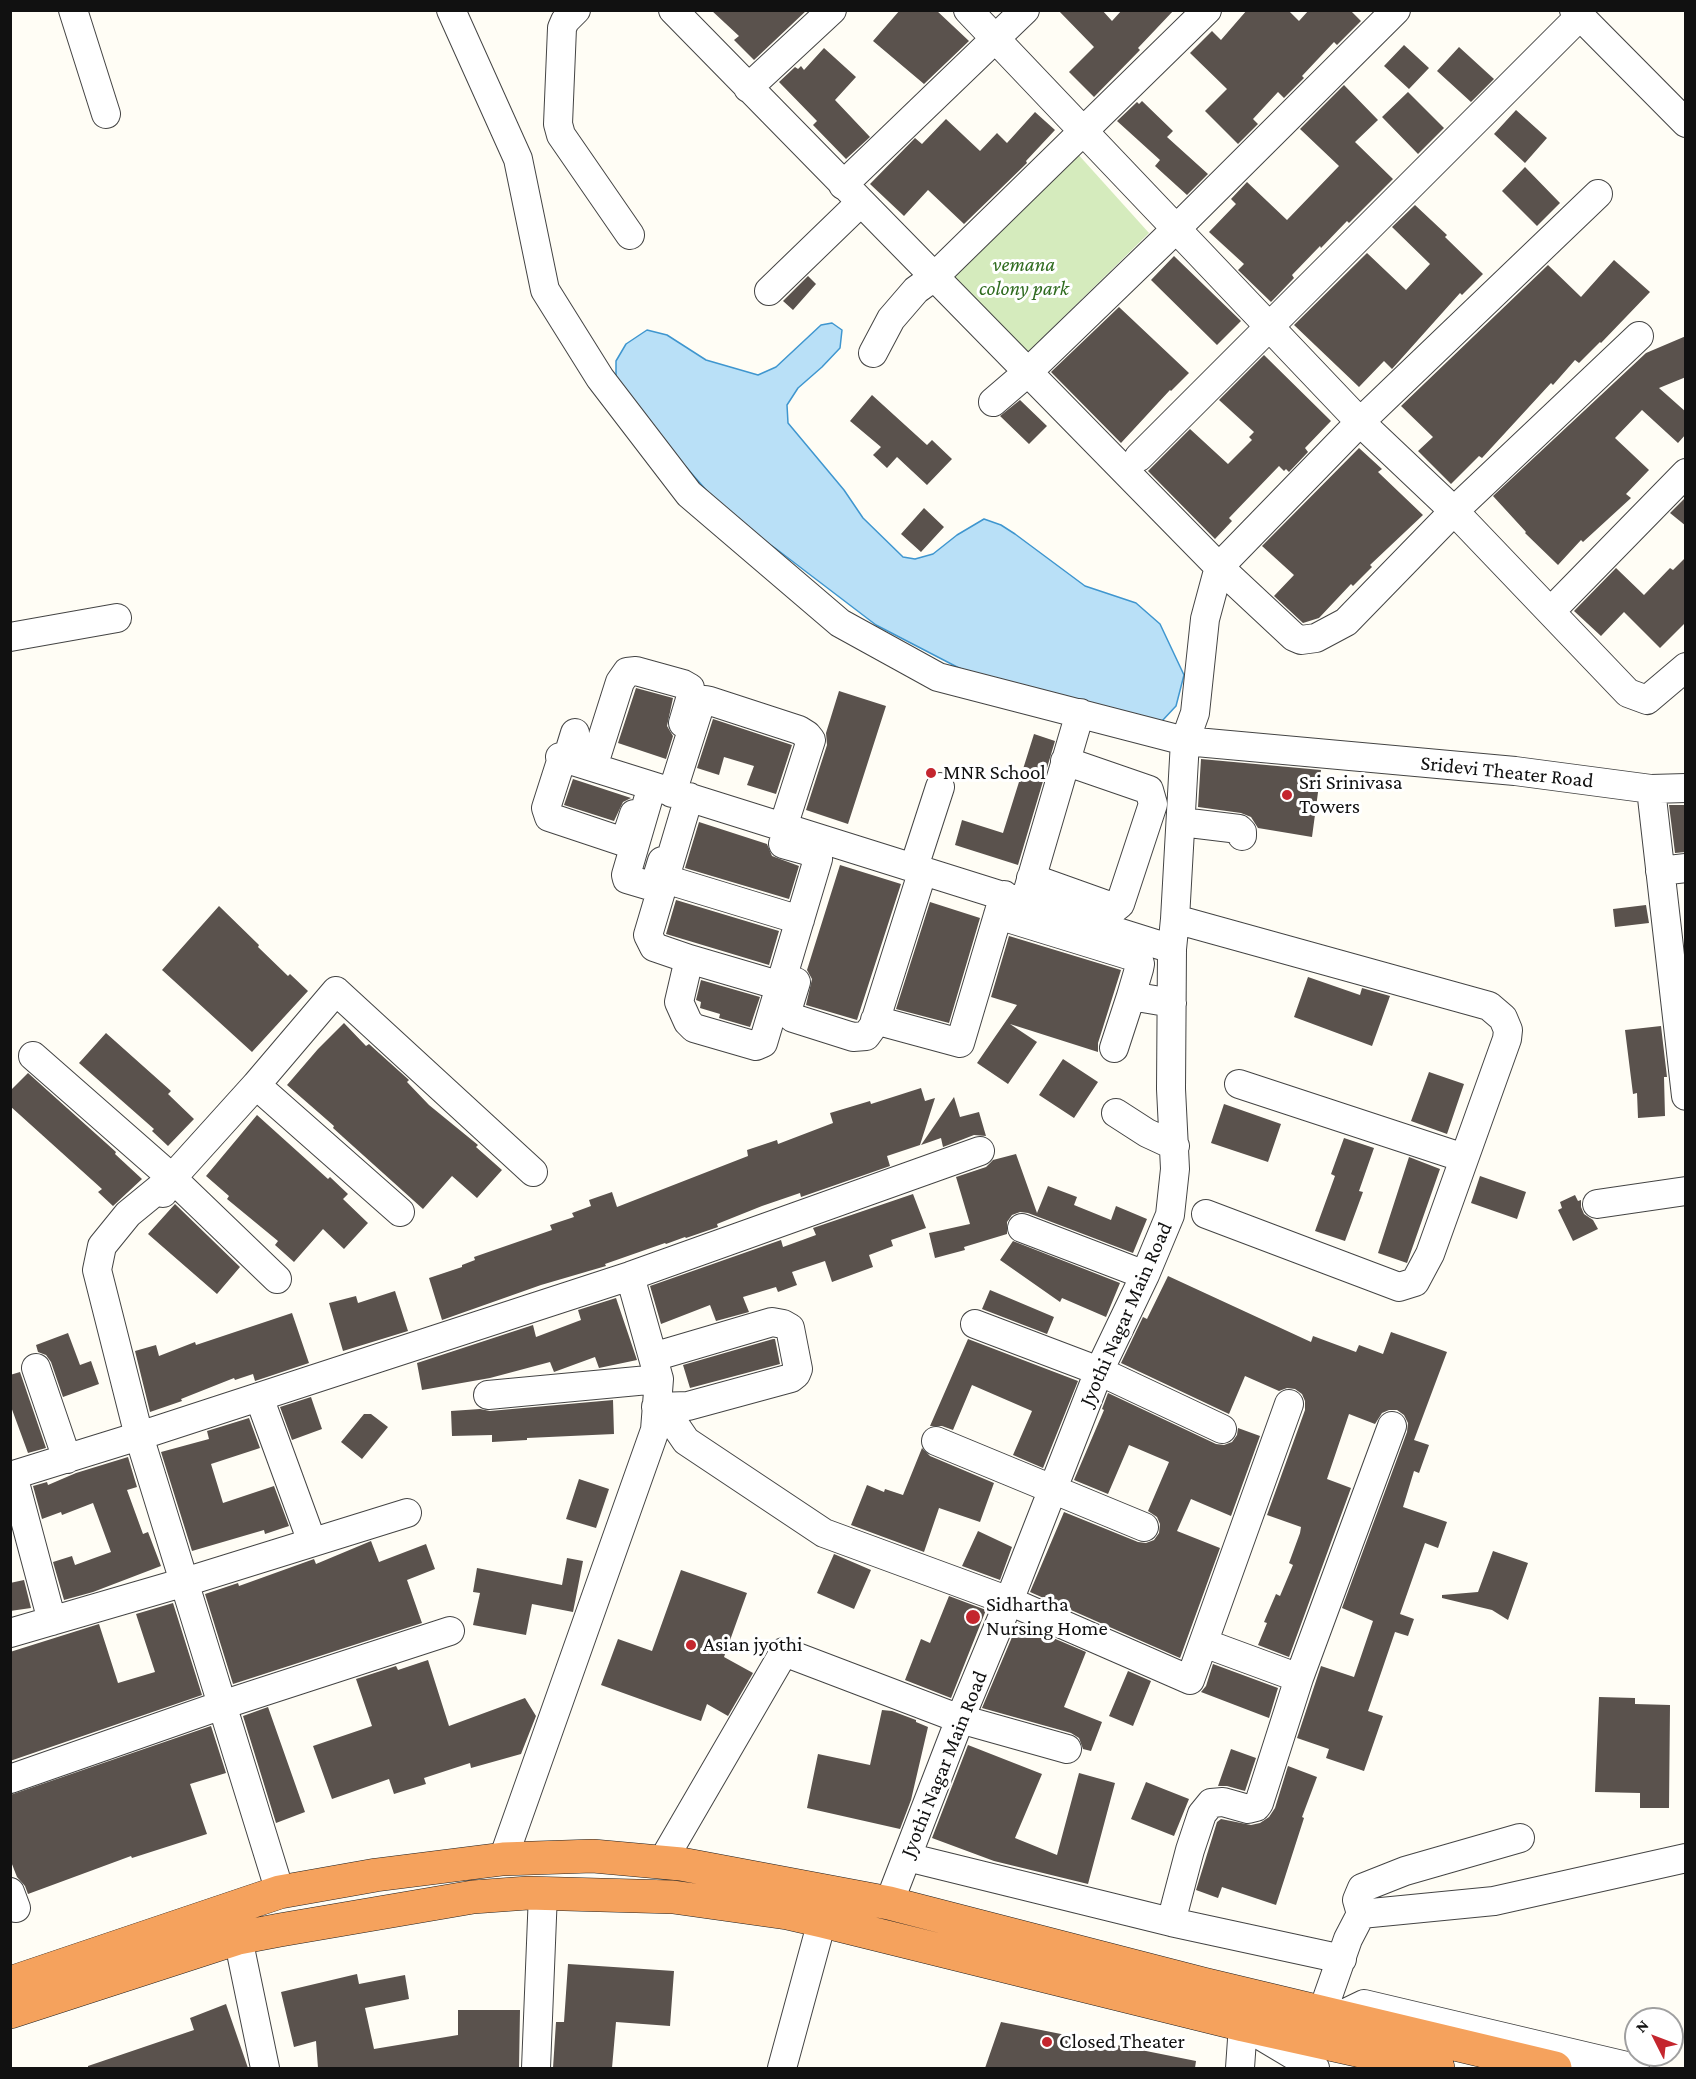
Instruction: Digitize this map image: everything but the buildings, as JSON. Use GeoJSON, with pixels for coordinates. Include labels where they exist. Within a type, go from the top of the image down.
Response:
{"type":"FeatureCollection","features":[{"type":"Feature","properties":{"kind":"highway"},"geometry":{"type":"LineString","coordinates":[[10,1983],[280,1892],[376,1875],[503,1859],[593,1856],[681,1864],[889,1903],[1330,2015],[1376,2040],[1438,2068]]}},
{"type":"Feature","properties":{"kind":"highway"},"geometry":{"type":"LineString","coordinates":[[11,2011],[238,1938],[473,1897],[543,1893],[673,1897],[787,1913],[1243,2025],[1376,2040],[1554,2068]]}},
{"type":"Feature","properties":{"kind":"street"},"geometry":{"type":"LineString","coordinates":[[74,10],[106,114]]}},
{"type":"Feature","properties":{"kind":"street","name":"Sridevi Theater Road"},"geometry":{"type":"LineString","coordinates":[[451,10],[518,159],[545,290],[600,378],[689,494],[840,623],[938,677],[1185,741],[1515,771],[1651,789],[1686,788]]}},
{"type":"Feature","properties":{"kind":"street"},"geometry":{"type":"LineString","coordinates":[[576,10],[565,21],[562,28],[558,124],[561,135],[630,235]]}},
{"type":"Feature","properties":{"kind":"street"},"geometry":{"type":"LineString","coordinates":[[673,10],[1218,567],[1294,637],[1301,640],[1316,638],[1346,622],[1454,511],[1639,336]]}},
{"type":"Feature","properties":{"kind":"street"},"geometry":{"type":"LineString","coordinates":[[748,88],[832,10]]}},
{"type":"Feature","properties":{"kind":"street"},"geometry":{"type":"LineString","coordinates":[[968,10],[1360,422],[1454,511],[1628,693],[1647,700],[1683,673]]}},
{"type":"Feature","properties":{"kind":"street"},"geometry":{"type":"LineString","coordinates":[[769,291],[852,194],[995,39],[1025,10]]}},
{"type":"Feature","properties":{"kind":"street"},"geometry":{"type":"LineString","coordinates":[[873,353],[884,330],[916,290],[934,277],[1207,10]]}},
{"type":"Feature","properties":{"kind":"street"},"geometry":{"type":"LineString","coordinates":[[993,402],[1028,372],[1176,229],[1396,10]]}},
{"type":"Feature","properties":{"kind":"street"},"geometry":{"type":"LineString","coordinates":[[1139,457],[1577,14],[1686,123]]}},
{"type":"Feature","properties":{"kind":"street"},"geometry":{"type":"LineString","coordinates":[[1218,567],[1360,422],[1598,194]]}},
{"type":"Feature","properties":{"kind":"street"},"geometry":{"type":"LineString","coordinates":[[1551,611],[1686,473]]}},
{"type":"Feature","properties":{"kind":"street","name":"Jyothi Nagar Main Road"},"geometry":{"type":"LineString","coordinates":[[889,1903],[1099,1371],[1145,1275],[1170,1215],[1175,1169],[1171,1089],[1172,949],[1185,741],[1195,713],[1205,619],[1218,567]]}},
{"type":"Feature","properties":{"kind":"street"},"geometry":{"type":"LineString","coordinates":[[10,637],[117,618]]}},
{"type":"Feature","properties":{"kind":"street"},"geometry":{"type":"LineString","coordinates":[[781,986],[689,959],[654,946],[648,935],[665,879],[665,796],[692,692],[687,686],[636,671],[627,672],[620,681],[583,765],[546,808],[547,814],[552,818],[618,840],[626,838],[665,796],[701,702],[705,700],[799,730],[811,741],[783,827]]}},
{"type":"Feature","properties":{"kind":"street"},"geometry":{"type":"LineString","coordinates":[[875,1020],[960,1043],[1065,761],[1080,713]]}},
{"type":"Feature","properties":{"kind":"street"},"geometry":{"type":"LineString","coordinates":[[583,765],[619,744]]}},
{"type":"Feature","properties":{"kind":"street"},"geometry":{"type":"LineString","coordinates":[[1014,898],[1115,908],[1120,904],[1153,804],[1149,790],[1065,761]]}},
{"type":"Feature","properties":{"kind":"street"},"geometry":{"type":"LineString","coordinates":[[583,765],[748,825],[919,869],[1172,949]]}},
{"type":"Feature","properties":{"kind":"street"},"geometry":{"type":"LineString","coordinates":[[819,844],[788,1008],[789,1014],[793,1018],[853,1037],[866,1036],[875,1020],[919,869],[940,787]]}},
{"type":"Feature","properties":{"kind":"street"},"geometry":{"type":"LineString","coordinates":[[1651,789],[1673,870],[1686,1096]]}},
{"type":"Feature","properties":{"kind":"street"},"geometry":{"type":"LineString","coordinates":[[1181,822],[1239,829],[1242,836]]}},
{"type":"Feature","properties":{"kind":"street"},"geometry":{"type":"LineString","coordinates":[[748,825],[783,827],[819,844]]}},
{"type":"Feature","properties":{"kind":"street"},"geometry":{"type":"LineString","coordinates":[[689,959],[679,1002],[687,1022],[694,1028],[756,1046],[763,1042],[818,859],[819,844]]}},
{"type":"Feature","properties":{"kind":"street"},"geometry":{"type":"LineString","coordinates":[[665,879],[800,920]]}},
{"type":"Feature","properties":{"kind":"street"},"geometry":{"type":"LineString","coordinates":[[1014,898],[1138,958],[1139,969],[1114,1048]]}},
{"type":"Feature","properties":{"kind":"street"},"geometry":{"type":"LineString","coordinates":[[1175,919],[1489,1006],[1503,1018],[1508,1029],[1507,1039],[1430,1254],[1415,1282],[1399,1287],[1206,1214]]}},
{"type":"Feature","properties":{"kind":"street"},"geometry":{"type":"LineString","coordinates":[[280,1892],[140,1437],[97,1270],[141,1226],[172,1178],[256,1085],[336,991],[533,1172]]}},
{"type":"Feature","properties":{"kind":"street"},"geometry":{"type":"LineString","coordinates":[[1131,996],[1172,1003]]}},
{"type":"Feature","properties":{"kind":"street"},"geometry":{"type":"LineString","coordinates":[[33,1056],[172,1178],[277,1279]]}},
{"type":"Feature","properties":{"kind":"street"},"geometry":{"type":"LineString","coordinates":[[1239,1084],[1464,1158]]}},
{"type":"Feature","properties":{"kind":"street"},"geometry":{"type":"LineString","coordinates":[[256,1085],[400,1212]]}},
{"type":"Feature","properties":{"kind":"street"},"geometry":{"type":"LineString","coordinates":[[1116,1113],[1174,1146]]}},
{"type":"Feature","properties":{"kind":"street"},"geometry":{"type":"LineString","coordinates":[[52,1621],[12,1475],[140,1437],[630,1276],[980,1151]]}},
{"type":"Feature","properties":{"kind":"street"},"geometry":{"type":"LineString","coordinates":[[1597,1204],[1686,1191]]}},
{"type":"Feature","properties":{"kind":"street"},"geometry":{"type":"LineString","coordinates":[[1022,1228],[1145,1275]]}},
{"type":"Feature","properties":{"kind":"street"},"geometry":{"type":"LineString","coordinates":[[503,1859],[655,1430],[656,1368],[630,1276]]}},
{"type":"Feature","properties":{"kind":"street"},"geometry":{"type":"LineString","coordinates":[[488,1395],[656,1368],[772,1322],[790,1328],[798,1369],[791,1378],[688,1406],[656,1407]]}},
{"type":"Feature","properties":{"kind":"street"},"geometry":{"type":"LineString","coordinates":[[975,1324],[1099,1371],[1222,1429]]}},
{"type":"Feature","properties":{"kind":"street"},"geometry":{"type":"LineString","coordinates":[[36,1368],[67,1459]]}},
{"type":"Feature","properties":{"kind":"street"},"geometry":{"type":"LineString","coordinates":[[260,1397],[312,1542]]}},
{"type":"Feature","properties":{"kind":"street"},"geometry":{"type":"LineString","coordinates":[[656,1407],[673,1422],[686,1441],[824,1533],[1009,1601],[1190,1680],[1289,1404]]}},
{"type":"Feature","properties":{"kind":"street"},"geometry":{"type":"LineString","coordinates":[[1171,1922],[1202,1814],[1211,1803],[1222,1802],[1248,1809],[1257,1807],[1259,1803],[1299,1678],[1392,1426]]}},
{"type":"Feature","properties":{"kind":"street"},"geometry":{"type":"LineString","coordinates":[[936,1441],[1144,1527]]}},
{"type":"Feature","properties":{"kind":"street"},"geometry":{"type":"LineString","coordinates":[[10,1633],[407,1514]]}},
{"type":"Feature","properties":{"kind":"street"},"geometry":{"type":"LineString","coordinates":[[10,1779],[222,1705],[450,1631]]}},
{"type":"Feature","properties":{"kind":"street"},"geometry":{"type":"LineString","coordinates":[[1204,1643],[1299,1678]]}},
{"type":"Feature","properties":{"kind":"street"},"geometry":{"type":"LineString","coordinates":[[662,1862],[784,1652],[960,1719],[1067,1749]]}},
{"type":"Feature","properties":{"kind":"street"},"geometry":{"type":"LineString","coordinates":[[1330,2015],[1342,1959],[1354,1923],[1360,1914],[1357,1900],[1362,1888],[1405,1871],[1520,1838]]}},
{"type":"Feature","properties":{"kind":"street"},"geometry":{"type":"LineString","coordinates":[[907,1857],[1171,1922],[1342,1959]]}},
{"type":"Feature","properties":{"kind":"street"},"geometry":{"type":"LineString","coordinates":[[1360,1914],[1494,1901],[1686,1858]]}},
{"type":"Feature","properties":{"kind":"street"},"geometry":{"type":"LineString","coordinates":[[536,2068],[543,1893]]}},
{"type":"Feature","properties":{"kind":"street"},"geometry":{"type":"LineString","coordinates":[[782,2068],[822,1921]]}},
{"type":"Feature","properties":{"kind":"street"},"geometry":{"type":"LineString","coordinates":[[238,1938],[265,2068]]}},
{"type":"Feature","properties":{"kind":"street"},"geometry":{"type":"LineString","coordinates":[[1330,2015],[1364,2004],[1635,2068]]}},
{"type":"Feature","properties":{"kind":"street"},"geometry":{"type":"LineString","coordinates":[[1240,2068],[1243,2025],[1315,2068]]}},
{"type":"Feature","properties":{"kind":"green space","name":"vemana colony park"},"geometry":{"type":"Polygon","coordinates":[[[1076,152],[1149,233],[1026,354],[941,280],[1076,152]]]}},
{"type":"Feature","properties":{"kind":"water"},"geometry":{"type":"Polygon","coordinates":[[[832,323],[842,330],[840,348],[798,388],[787,405],[788,423],[844,490],[863,518],[903,557],[915,559],[933,554],[957,535],[984,519],[1001,525],[1015,534],[1085,586],[1136,603],[1160,624],[1184,675],[1176,706],[1162,721],[1042,696],[959,668],[876,625],[740,524],[685,466],[616,382],[616,361],[626,344],[647,330],[667,335],[706,360],[758,375],[776,367],[821,325],[832,323]]]}},
{"type":"Feature","properties":{"kind":"place","name":"MNR School"},"geometry":{"type":"Point","coordinates":[931,773]}},
{"type":"Feature","properties":{"kind":"place","name":"Sri Srinivasa Towers"},"geometry":{"type":"Point","coordinates":[1287,795]}},
{"type":"Feature","properties":{"kind":"place","name":"Sidhartha Nursing Home"},"geometry":{"type":"Point","coordinates":[973,1617]}},
{"type":"Feature","properties":{"kind":"place","name":"Asian jyothi"},"geometry":{"type":"Point","coordinates":[691,1645]}},
{"type":"Feature","properties":{"kind":"place","name":"Closed Theater"},"geometry":{"type":"Point","coordinates":[1047,2042]}}]}
